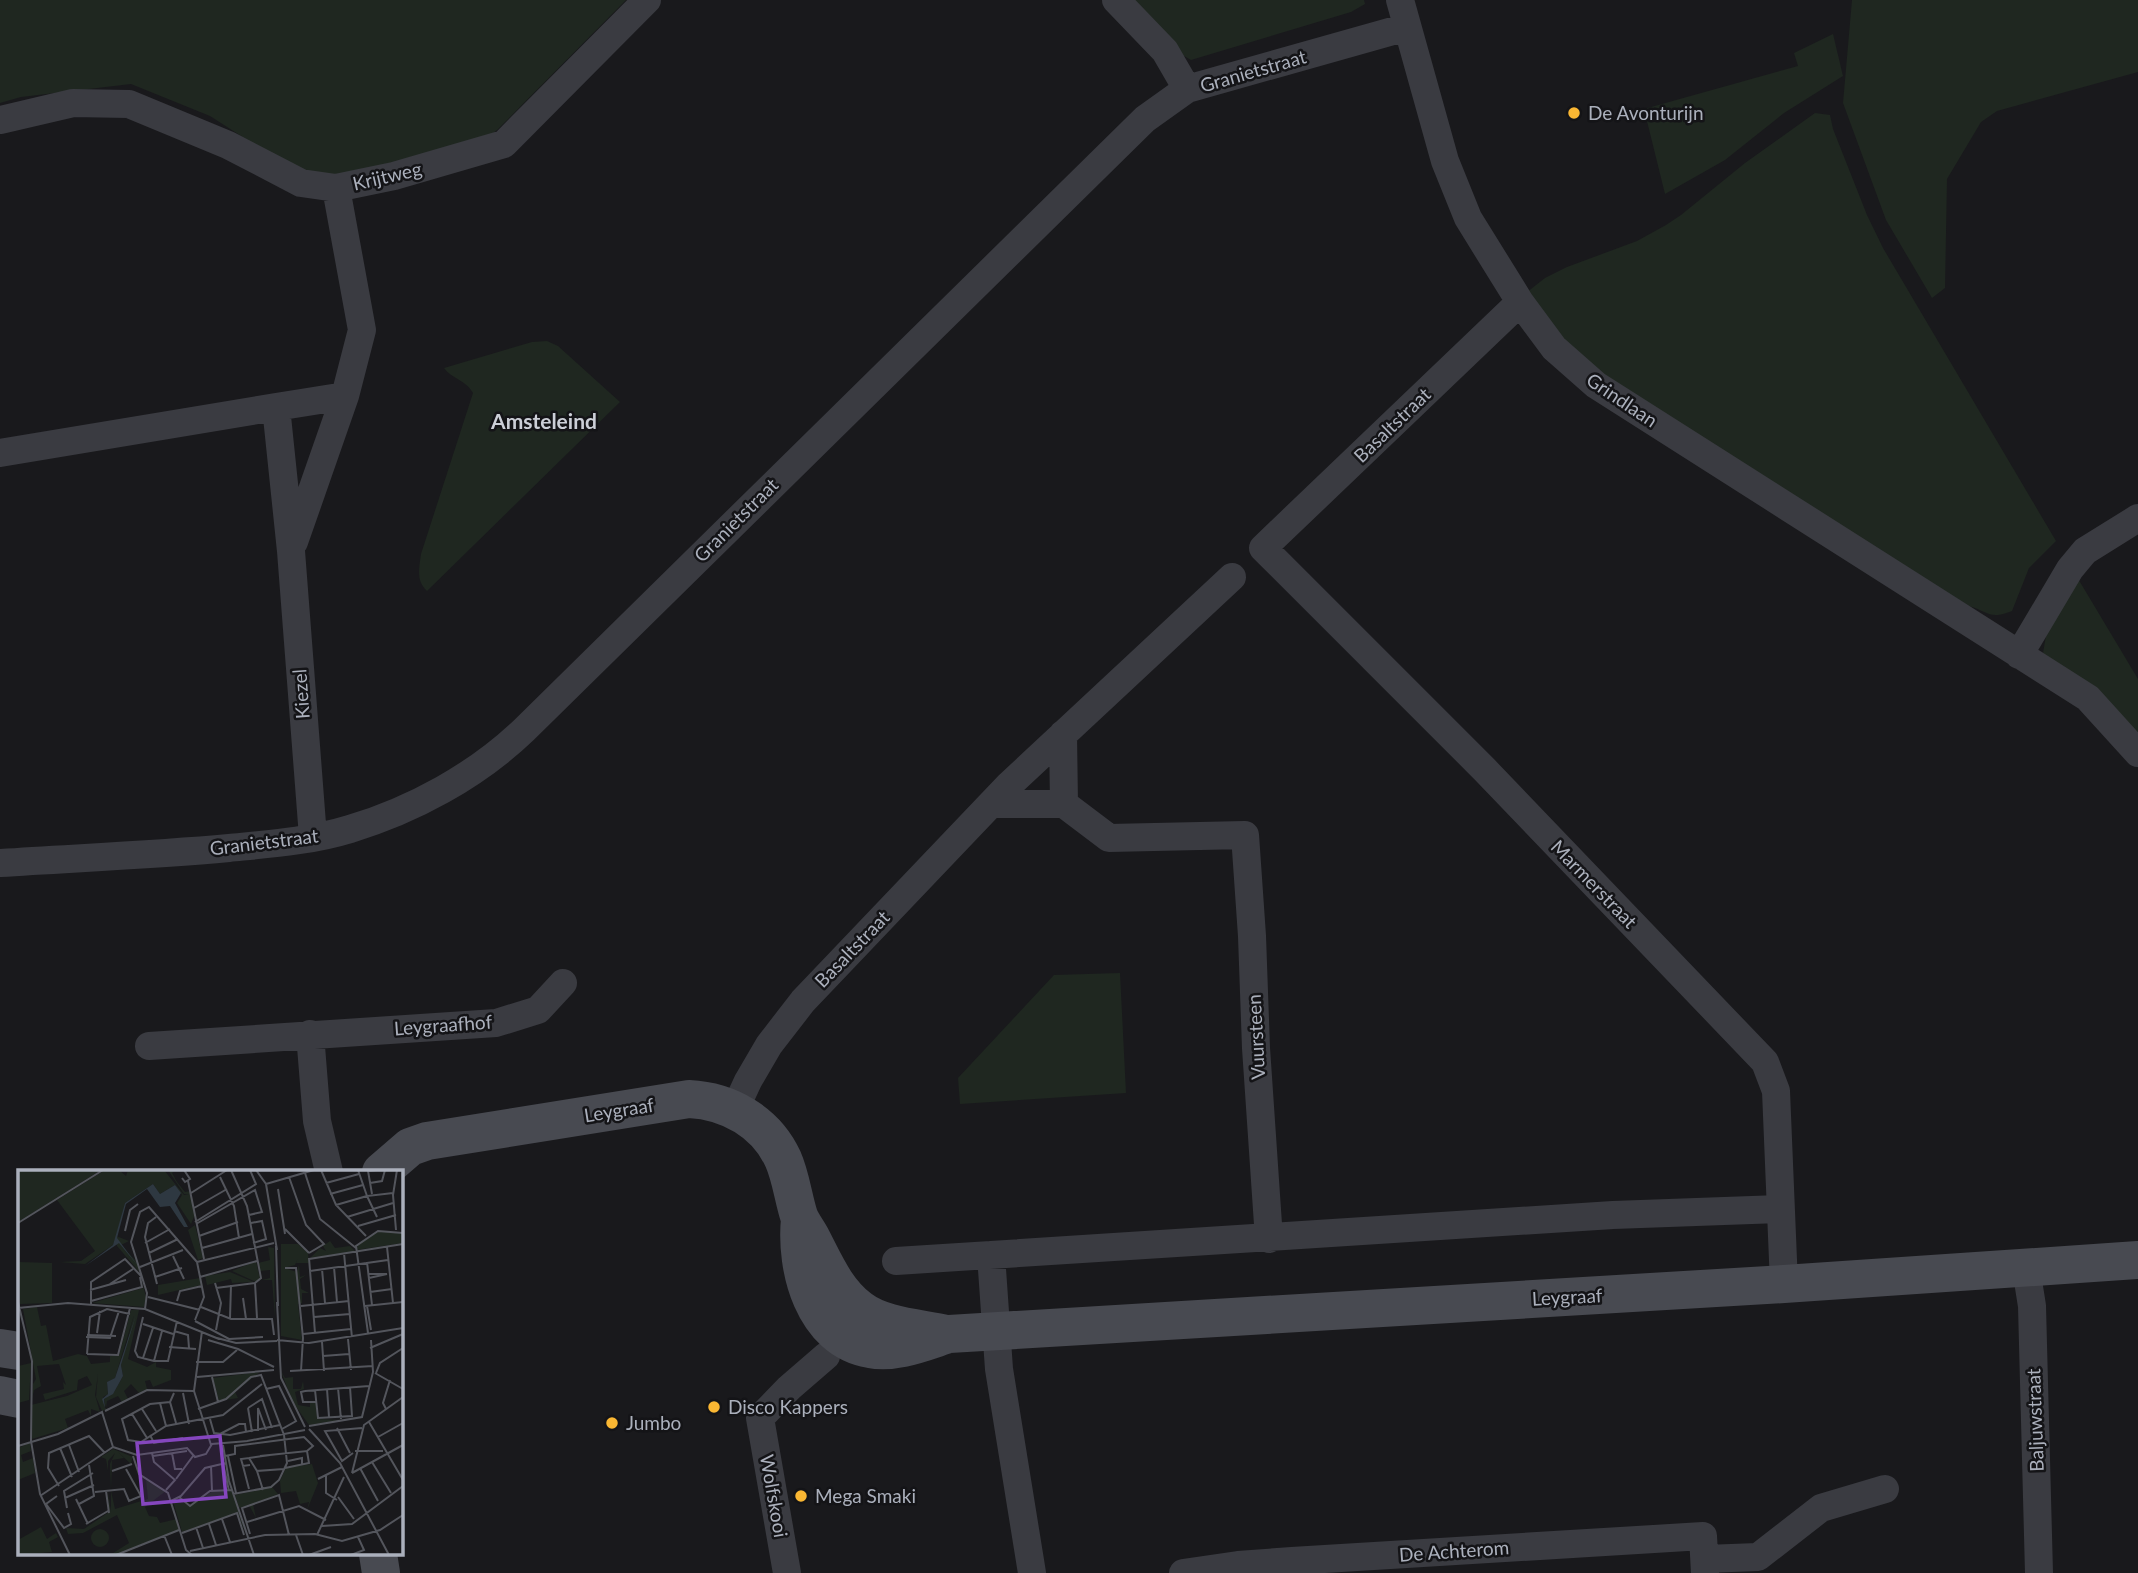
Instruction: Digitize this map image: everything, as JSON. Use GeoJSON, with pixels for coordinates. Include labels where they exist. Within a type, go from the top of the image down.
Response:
{"type":"FeatureCollection","features":[{"type":"Feature","properties":{"kind":"street","name":"Krijtweg"},"geometry":{"type":"LineString","coordinates":[[0,120],[73,103],[129,103],[228,145],[301,183],[336,188],[394,176],[504,144],[647,0]]}},
{"type":"Feature","properties":{"kind":"street"},"geometry":{"type":"LineString","coordinates":[[1116,0],[1165,51],[1187,89]]}},
{"type":"Feature","properties":{"kind":"street","name":"Grindlaan"},"geometry":{"type":"LineString","coordinates":[[1400,0],[1445,161],[1468,218],[1520,302],[1554,348],[1596,385],[2088,698],[2138,753]]}},
{"type":"Feature","properties":{"kind":"street","name":"Granietstraat"},"geometry":{"type":"LineString","coordinates":[[0,863],[199,851],[313,837],[349,830],[405,808],[462,778],[514,739],[1145,119],[1187,89],[1407,27]]}},
{"type":"Feature","properties":{"kind":"street","name":"Kiezel"},"geometry":{"type":"LineString","coordinates":[[291,551],[345,396],[362,330],[336,188]]}},
{"type":"Feature","properties":{"kind":"street","name":"Basaltstraat"},"geometry":{"type":"LineString","coordinates":[[1263,548],[1520,302]]}},
{"type":"Feature","properties":{"kind":"street"},"geometry":{"type":"LineString","coordinates":[[0,453],[345,396]]}},
{"type":"Feature","properties":{"kind":"street","name":"Kiezel"},"geometry":{"type":"LineString","coordinates":[[276,407],[291,551],[313,837]]}},
{"type":"Feature","properties":{"kind":"street"},"geometry":{"type":"LineString","coordinates":[[2019,655],[2070,569],[2085,551],[2138,517]]}},
{"type":"Feature","properties":{"kind":"street","name":"Marmerstraat"},"geometry":{"type":"LineString","coordinates":[[1263,548],[1485,770],[1765,1062],[1776,1091],[1784,1284]]}},
{"type":"Feature","properties":{"kind":"street","name":"Basaltstraat"},"geometry":{"type":"LineString","coordinates":[[735,1109],[769,1045],[803,1001],[991,804],[1232,577]]}},
{"type":"Feature","properties":{"kind":"street"},"geometry":{"type":"LineString","coordinates":[[991,804],[1064,804],[1063,734]]}},
{"type":"Feature","properties":{"kind":"street","name":"Vuursteen"},"geometry":{"type":"LineString","coordinates":[[1064,804],[1109,838],[1245,835],[1269,1239]]}},
{"type":"Feature","properties":{"kind":"street","name":"Leygraafhof"},"geometry":{"type":"LineString","coordinates":[[149,1046],[496,1023],[538,1010],[563,983]]}},
{"type":"Feature","properties":{"kind":"street"},"geometry":{"type":"LineString","coordinates":[[310,1034],[317,1121],[329,1170]]}},
{"type":"Feature","properties":{"kind":"street","name":"Leygraaf"},"geometry":{"type":"LineString","coordinates":[[383,1170],[410,1147],[427,1141],[690,1099],[705,1100],[735,1109],[771,1138],[784,1161],[800,1219],[797,1241],[809,1294],[821,1319],[839,1337],[870,1350],[897,1349],[949,1334],[995,1314],[1784,1284],[2138,1260]]}},
{"type":"Feature","properties":{"kind":"street"},"geometry":{"type":"LineString","coordinates":[[896,1261],[1613,1215],[1780,1209]]}},
{"type":"Feature","properties":{"kind":"street"},"geometry":{"type":"LineString","coordinates":[[991,1255],[999,1369],[1032,1573]]}},
{"type":"Feature","properties":{"kind":"street","name":"Baljuwstraat"},"geometry":{"type":"LineString","coordinates":[[2026,1268],[2032,1306],[2039,1573]]}},
{"type":"Feature","properties":{"kind":"street"},"geometry":{"type":"LineString","coordinates":[[0,1348],[18,1351]]}},
{"type":"Feature","properties":{"kind":"street","name":"Wolfskooi"},"geometry":{"type":"LineString","coordinates":[[787,1573],[760,1419],[825,1356]]}},
{"type":"Feature","properties":{"kind":"street"},"geometry":{"type":"LineString","coordinates":[[0,1395],[18,1399]]}},
{"type":"Feature","properties":{"kind":"street","name":"De Achterom"},"geometry":{"type":"LineString","coordinates":[[1183,1573],[1292,1561],[1703,1536],[1705,1566],[1758,1557],[1821,1508],[1885,1489]]}},
{"type":"Feature","properties":{"kind":"shaded area"},"geometry":{"type":"Polygon","coordinates":[[[0,0],[626,0],[481,143],[326,177],[302,175],[210,116],[131,84],[21,97],[0,103],[0,0]]]}},
{"type":"Feature","properties":{"kind":"shaded area"},"geometry":{"type":"Polygon","coordinates":[[[1123,0],[1364,0],[1365,4],[1351,12],[1191,60],[1172,49],[1123,0]]]}},
{"type":"Feature","properties":{"kind":"shaded area"},"geometry":{"type":"Polygon","coordinates":[[[1852,0],[2138,0],[2138,72],[1997,111],[1981,122],[1947,179],[1945,288],[1932,298],[1886,220],[1843,103],[1852,0]]]}},
{"type":"Feature","properties":{"kind":"shaded area"},"geometry":{"type":"Polygon","coordinates":[[[1833,34],[1843,76],[1784,113],[1725,160],[1665,194],[1644,109],[1798,66],[1794,53],[1833,34]]]}},
{"type":"Feature","properties":{"kind":"shaded area"},"geometry":{"type":"Polygon","coordinates":[[[1815,113],[1830,115],[1867,215],[1883,248],[2056,541],[2029,568],[2012,611],[2005,614],[1994,615],[1969,606],[1599,384],[1522,296],[1545,278],[1567,267],[1637,241],[1666,225],[1815,113]]]}},
{"type":"Feature","properties":{"kind":"shaded area"},"geometry":{"type":"Polygon","coordinates":[[[547,341],[558,346],[620,402],[427,591],[420,579],[421,554],[473,393],[467,385],[444,368],[532,342],[547,341]]]}},
{"type":"Feature","properties":{"kind":"shaded area"},"geometry":{"type":"Polygon","coordinates":[[[2077,577],[2138,679],[2138,752],[2116,725],[2043,653],[2047,630],[2077,577]]]}},
{"type":"Feature","properties":{"kind":"shaded area"},"geometry":{"type":"Polygon","coordinates":[[[1120,973],[1126,1093],[960,1104],[958,1078],[1054,975],[1120,973]]]}},
{"type":"Feature","properties":{"kind":"place","name":"De Avonturijn"},"geometry":{"type":"Point","coordinates":[1574,113]}},
{"type":"Feature","properties":{"kind":"place","name":"Disco Kappers"},"geometry":{"type":"Point","coordinates":[714,1407]}},
{"type":"Feature","properties":{"kind":"place","name":"Jumbo"},"geometry":{"type":"Point","coordinates":[612,1423]}},
{"type":"Feature","properties":{"kind":"place","name":"Mega Smaki"},"geometry":{"type":"Point","coordinates":[801,1496]}},
{"type":"Feature","properties":{"kind":"district","name":"Amsteleind"},"geometry":{"type":"Point","coordinates":[544,422]}}]}
